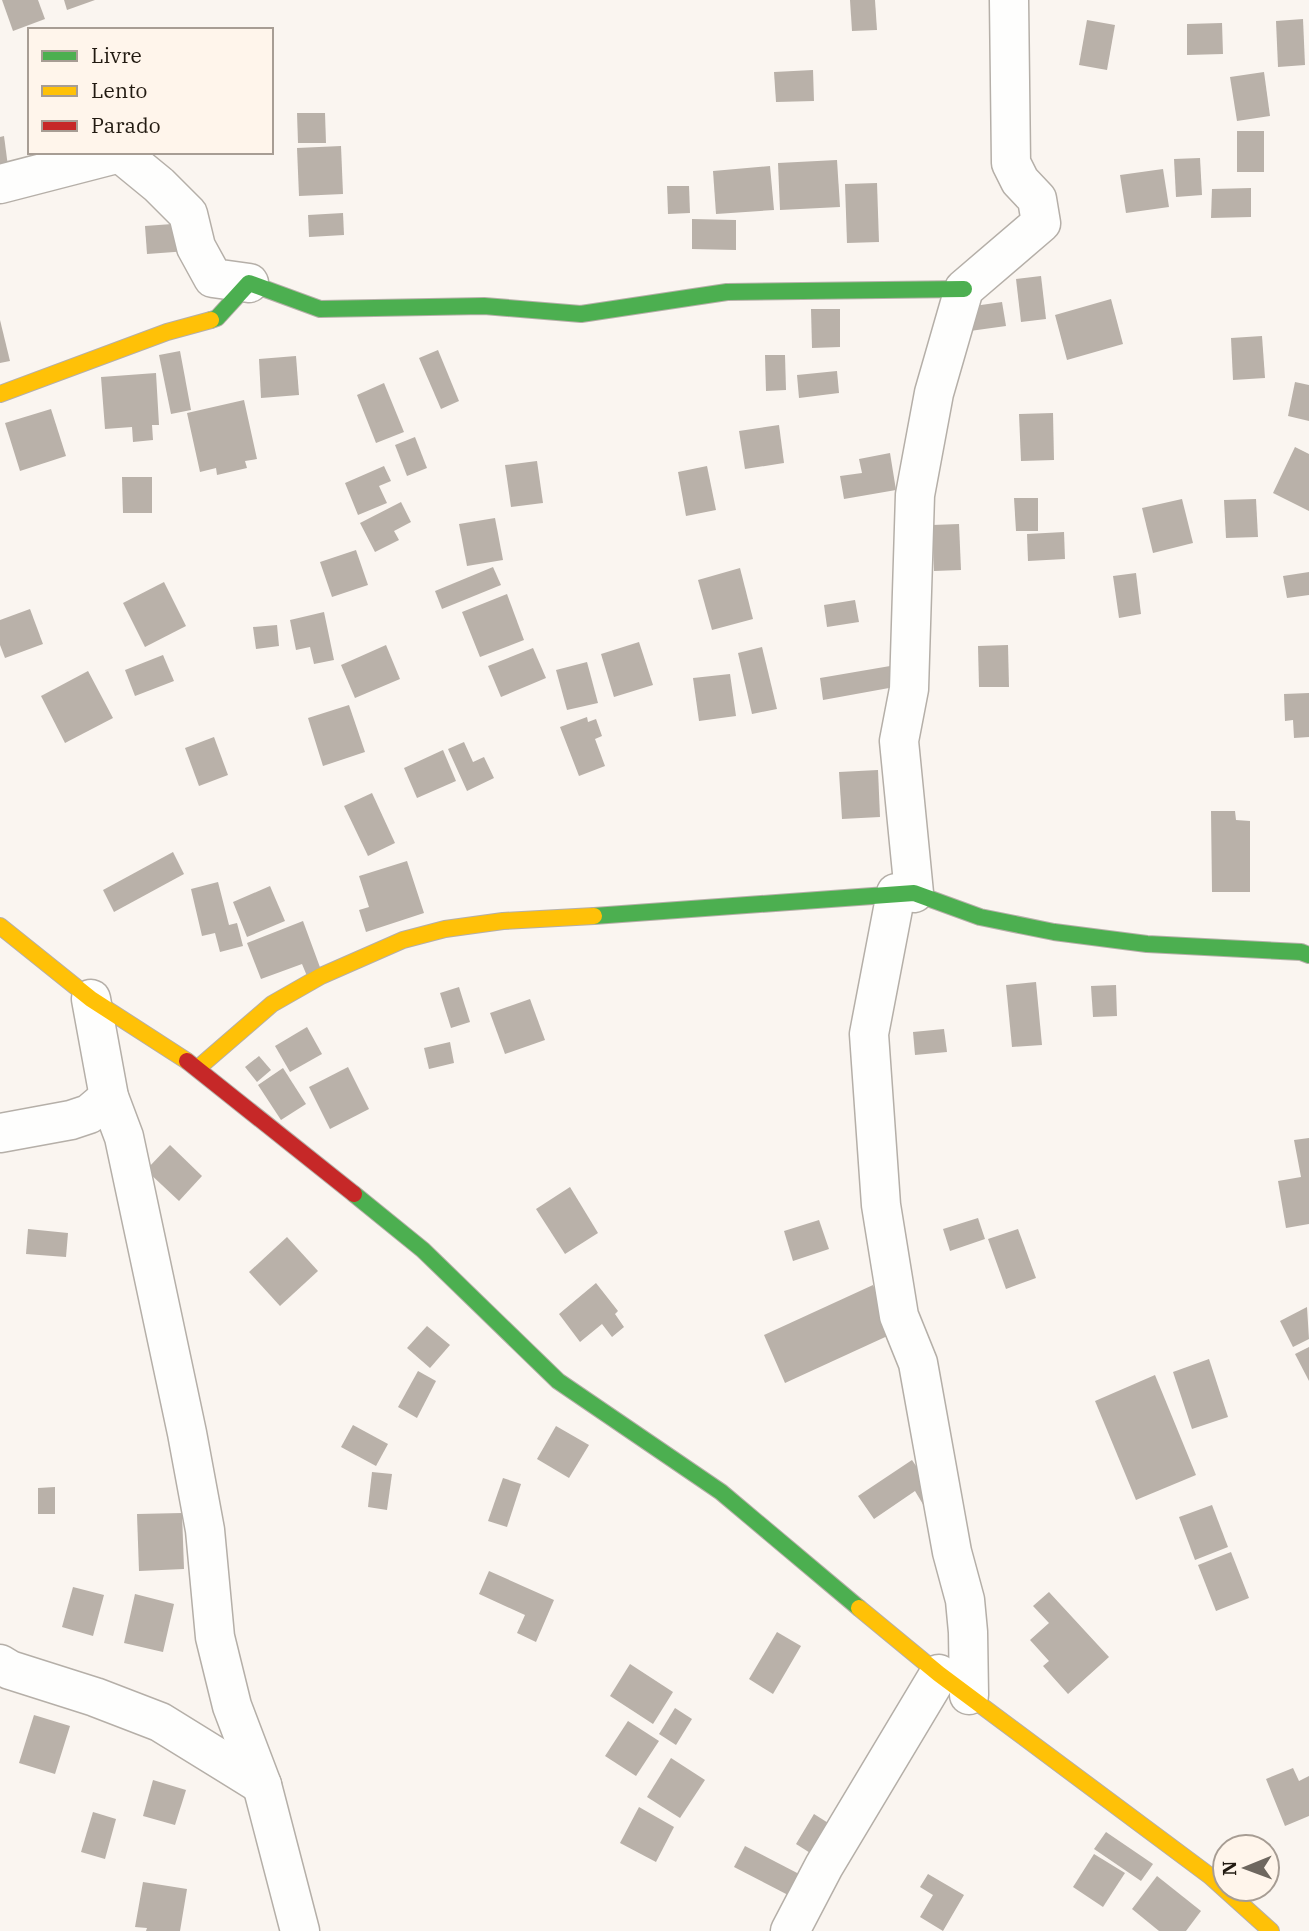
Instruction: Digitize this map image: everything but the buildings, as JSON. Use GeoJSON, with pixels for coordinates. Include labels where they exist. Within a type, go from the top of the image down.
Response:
{"type":"FeatureCollection","features":[{"type":"Feature","properties":{"kind":"street"},"geometry":{"type":"LineString","coordinates":[[790,1931],[824,1866],[954,1685],[968,1632],[965,1600],[953,1552],[918,1363],[899,1316],[881,1205],[869,1034],[905,893],[899,741],[909,689],[915,495],[934,393],[964,289],[1041,223],[1037,199],[1020,181],[1011,163],[1009,0]]}},
{"type":"Feature","properties":{"kind":"street"},"geometry":{"type":"LineString","coordinates":[[0,184],[116,154]]}},
{"type":"Feature","properties":{"kind":"street"},"geometry":{"type":"LineString","coordinates":[[121,154],[159,185],[188,214],[197,247],[213,278],[249,283],[320,309],[484,306],[581,314],[727,292],[964,289]]}},
{"type":"Feature","properties":{"kind":"street"},"geometry":{"type":"LineString","coordinates":[[0,394],[167,332],[217,318],[249,283]]}},
{"type":"Feature","properties":{"kind":"street"},"geometry":{"type":"LineString","coordinates":[[198,1068],[272,1004],[321,976],[403,940],[445,929],[503,921],[663,912],[905,893],[980,917],[1054,932],[1147,944],[1301,952],[1309,955]]}},
{"type":"Feature","properties":{"kind":"street"},"geometry":{"type":"LineString","coordinates":[[0,926],[91,999],[198,1068],[423,1250],[558,1381],[721,1492],[954,1685],[1210,1876],[1271,1931]]}},
{"type":"Feature","properties":{"kind":"street"},"geometry":{"type":"LineString","coordinates":[[91,999],[109,1097],[124,1137],[187,1433],[205,1530],[215,1637],[232,1706],[262,1784],[300,1931]]}},
{"type":"Feature","properties":{"kind":"street"},"geometry":{"type":"LineString","coordinates":[[0,1133],[71,1120],[89,1114],[109,1097]]}},
{"type":"Feature","properties":{"kind":"street"},"geometry":{"type":"LineString","coordinates":[[0,1664],[10,1670],[160,1722],[262,1784]]}},
{"type":"Feature","properties":{"kind":"traffic: fast"},"geometry":{"type":"LineString","coordinates":[[211,320],[217,318],[249,283],[320,309],[484,306],[581,314],[727,292],[964,289]]}},
{"type":"Feature","properties":{"kind":"traffic: fast"},"geometry":{"type":"LineString","coordinates":[[594,916],[914,893],[980,917],[1054,932],[1147,944],[1301,952],[1309,955]]}},
{"type":"Feature","properties":{"kind":"traffic: fast"},"geometry":{"type":"LineString","coordinates":[[354,1194],[423,1250],[558,1381],[721,1492],[859,1608]]}},
{"type":"Feature","properties":{"kind":"traffic: slow"},"geometry":{"type":"LineString","coordinates":[[0,394],[167,332],[211,320]]}},
{"type":"Feature","properties":{"kind":"traffic: slow"},"geometry":{"type":"LineString","coordinates":[[198,1068],[272,1004],[321,976],[403,940],[445,929],[503,921],[594,916]]}},
{"type":"Feature","properties":{"kind":"traffic: slow"},"geometry":{"type":"LineString","coordinates":[[0,926],[91,999],[187,1061]]}},
{"type":"Feature","properties":{"kind":"traffic: slow"},"geometry":{"type":"LineString","coordinates":[[859,1608],[939,1674],[1210,1876],[1271,1931]]}},
{"type":"Feature","properties":{"kind":"traffic: jam"},"geometry":{"type":"LineString","coordinates":[[187,1061],[354,1194]]}}]}
